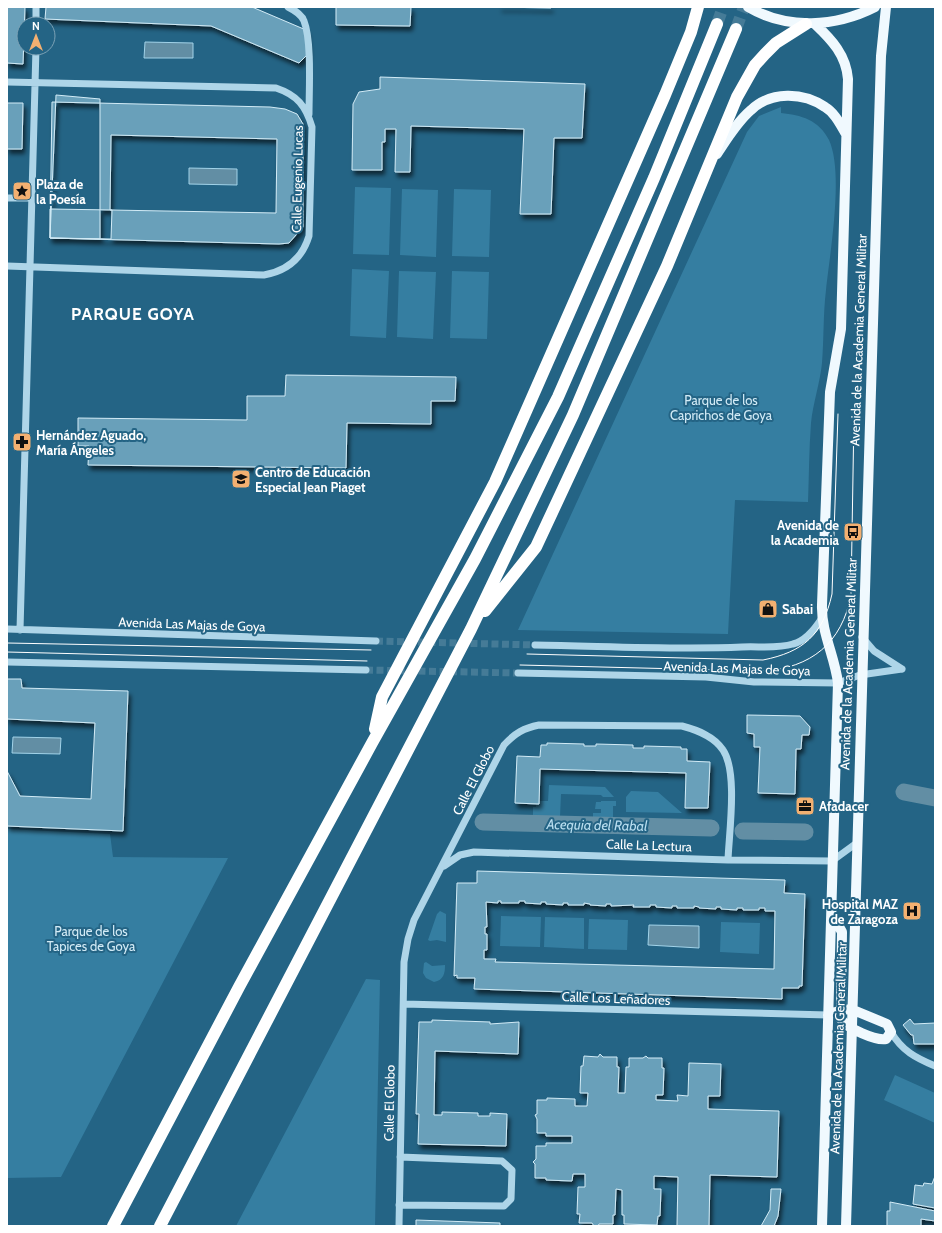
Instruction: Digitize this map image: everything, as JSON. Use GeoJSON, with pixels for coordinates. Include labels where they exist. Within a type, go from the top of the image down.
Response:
{"type":"FeatureCollection","features":[{"type":"Feature","properties":{"kind":"highway"},"geometry":{"type":"LineString","coordinates":[[372,743],[382,697],[495,482],[665,95],[691,32],[698,7]]}},
{"type":"Feature","properties":{"kind":"highway"},"geometry":{"type":"LineString","coordinates":[[113,1226],[239,987],[372,743],[475,559],[558,397],[654,178],[717,24]]}},
{"type":"Feature","properties":{"kind":"highway"},"geometry":{"type":"LineString","coordinates":[[471,630],[536,547],[667,266],[737,97],[755,65],[776,43],[810,24]]}},
{"type":"Feature","properties":{"kind":"highway"},"geometry":{"type":"LineString","coordinates":[[160,1226],[471,630],[573,415],[736,29]]}},
{"type":"Feature","properties":{"kind":"main road"},"geometry":{"type":"LineString","coordinates":[[748,7],[781,19],[810,24],[842,20],[861,14],[875,7]]}},
{"type":"Feature","properties":{"kind":"main road","name":"Avenida de la Academia General Militar"},"geometry":{"type":"LineString","coordinates":[[846,1226],[858,842],[860,675],[881,56],[886,7]]}},
{"type":"Feature","properties":{"kind":"main road","name":"Avenida de la Academia General Militar"},"geometry":{"type":"LineString","coordinates":[[810,24],[835,45],[843,57],[847,68],[841,329],[830,392],[822,618],[838,683],[822,1226]]}},
{"type":"Feature","properties":{"kind":"main road"},"geometry":{"type":"LineString","coordinates":[[708,165],[751,110],[771,98],[786,95],[814,101],[834,114],[846,135]]}},
{"type":"Feature","properties":{"kind":"main road"},"geometry":{"type":"LineString","coordinates":[[828,1015],[841,1011],[852,1009],[884,1022],[889,1025],[891,1032],[886,1039],[878,1039],[851,1028],[843,1022],[841,1011],[842,932],[831,914]]}},
{"type":"Feature","properties":{"kind":"street"},"geometry":{"type":"LineString","coordinates":[[288,7],[304,20],[306,30],[309,114]]}},
{"type":"Feature","properties":{"kind":"street"},"geometry":{"type":"LineString","coordinates":[[20,630],[36,56]]}},
{"type":"Feature","properties":{"kind":"street","name":"Calle Eugenio Lucas"},"geometry":{"type":"LineString","coordinates":[[7,82],[276,88],[288,92],[296,98],[309,114],[312,127],[309,236],[302,254],[288,267],[264,275],[7,266]]}},
{"type":"Feature","properties":{"kind":"street"},"geometry":{"type":"LineString","coordinates":[[7,198],[32,198]]}},
{"type":"Feature","properties":{"kind":"street","name":"Avenida Las Majas de Goya"},"geometry":{"type":"LineString","coordinates":[[535,645],[710,648],[778,646],[794,644],[801,641],[814,629],[822,618]]}},
{"type":"Feature","properties":{"kind":"street","name":"Avenida Las Majas de Goya"},"geometry":{"type":"LineString","coordinates":[[7,629],[376,641]]}},
{"type":"Feature","properties":{"kind":"street","name":"Avenida Las Majas de Goya"},"geometry":{"type":"LineString","coordinates":[[518,674],[706,678],[754,682],[838,683],[860,675],[902,669],[874,651],[862,637]]}},
{"type":"Feature","properties":{"kind":"street"},"geometry":{"type":"LineString","coordinates":[[7,662],[366,670]]}},
{"type":"Feature","properties":{"kind":"street","name":"Calle El Globo"},"geometry":{"type":"LineString","coordinates":[[399,1226],[404,962],[408,939],[414,920],[504,744],[519,731],[528,727],[539,725],[682,726],[697,730],[715,742],[723,750],[730,770],[728,860]]}},
{"type":"Feature","properties":{"kind":"street"},"geometry":{"type":"LineString","coordinates":[[832,861],[858,842]]}},
{"type":"Feature","properties":{"kind":"street","name":"Calle La Lectura"},"geometry":{"type":"LineString","coordinates":[[440,871],[450,860],[460,854],[474,852],[728,860],[832,861]]}},
{"type":"Feature","properties":{"kind":"street","name":"Calle Los Leñadores"},"geometry":{"type":"LineString","coordinates":[[404,1004],[828,1015]]}},
{"type":"Feature","properties":{"kind":"street"},"geometry":{"type":"LineString","coordinates":[[891,1032],[903,1049],[912,1056],[935,1066]]}},
{"type":"Feature","properties":{"kind":"street","name":"Calle El Globo"},"geometry":{"type":"LineString","coordinates":[[399,1205],[504,1206],[511,1200],[512,1170],[502,1161],[400,1157]]}},
{"type":"Feature","properties":{"kind":"green space","name":"Parque de los Caprichos de Goya"},"geometry":{"type":"Polygon","coordinates":[[[781,107],[781,113],[796,115],[809,120],[815,123],[825,133],[829,140],[833,154],[835,172],[835,213],[825,299],[822,363],[811,423],[808,502],[735,500],[728,634],[518,630],[747,132],[759,116],[781,107]]]}},
{"type":"Feature","properties":{"kind":"green space"},"geometry":{"type":"Polygon","coordinates":[[[355,187],[391,188],[389,255],[353,254],[355,187]]]}},
{"type":"Feature","properties":{"kind":"green space"},"geometry":{"type":"Polygon","coordinates":[[[402,189],[438,190],[436,257],[400,255],[402,189]]]}},
{"type":"Feature","properties":{"kind":"green space"},"geometry":{"type":"Polygon","coordinates":[[[454,189],[491,190],[489,257],[452,256],[454,189]]]}},
{"type":"Feature","properties":{"kind":"green space"},"geometry":{"type":"Polygon","coordinates":[[[352,269],[389,271],[386,338],[350,336],[352,269]]]}},
{"type":"Feature","properties":{"kind":"green space"},"geometry":{"type":"Polygon","coordinates":[[[399,271],[436,272],[433,339],[397,337],[399,271]]]}},
{"type":"Feature","properties":{"kind":"green space"},"geometry":{"type":"Polygon","coordinates":[[[452,271],[489,272],[487,339],[450,338],[452,271]]]}},
{"type":"Feature","properties":{"kind":"green space"},"geometry":{"type":"Polygon","coordinates":[[[549,785],[605,787],[614,797],[603,797],[601,795],[561,794],[560,817],[533,816],[533,807],[536,807],[536,804],[539,801],[548,801],[549,785]]]}},
{"type":"Feature","properties":{"kind":"green space"},"geometry":{"type":"Polygon","coordinates":[[[631,791],[658,792],[682,813],[626,812],[626,797],[631,791]]]}},
{"type":"Feature","properties":{"kind":"green space"},"geometry":{"type":"Polygon","coordinates":[[[616,801],[616,806],[613,806],[613,818],[593,818],[593,813],[601,813],[601,809],[595,809],[596,802],[616,801]]]}},
{"type":"Feature","properties":{"kind":"green space","name":"Parque de los Tapices de Goya"},"geometry":{"type":"Polygon","coordinates":[[[7,829],[110,834],[113,857],[228,858],[61,1177],[7,1178],[7,829]]]}},
{"type":"Feature","properties":{"kind":"green space"},"geometry":{"type":"Polygon","coordinates":[[[440,911],[446,914],[446,942],[437,940],[430,941],[428,940],[437,914],[440,911]]]}},
{"type":"Feature","properties":{"kind":"green space"},"geometry":{"type":"Polygon","coordinates":[[[501,916],[541,917],[540,947],[500,946],[501,916]]]}},
{"type":"Feature","properties":{"kind":"green space"},"geometry":{"type":"Polygon","coordinates":[[[545,917],[584,918],[584,949],[544,947],[545,917]]]}},
{"type":"Feature","properties":{"kind":"green space"},"geometry":{"type":"Polygon","coordinates":[[[589,919],[628,920],[627,950],[588,949],[589,919]]]}},
{"type":"Feature","properties":{"kind":"green space"},"geometry":{"type":"Polygon","coordinates":[[[721,922],[760,923],[759,954],[720,952],[721,922]]]}},
{"type":"Feature","properties":{"kind":"green space"},"geometry":{"type":"Polygon","coordinates":[[[426,962],[432,966],[445,965],[444,973],[440,980],[434,982],[426,978],[423,973],[424,963],[426,962]]]}},
{"type":"Feature","properties":{"kind":"green space"},"geometry":{"type":"Polygon","coordinates":[[[366,979],[380,980],[375,1226],[236,1226],[366,979]]]}},
{"type":"Feature","properties":{"kind":"green space"},"geometry":{"type":"Polygon","coordinates":[[[895,1075],[935,1093],[935,1123],[884,1100],[895,1075]]]}},
{"type":"Feature","properties":{"kind":"shaded area"},"geometry":{"type":"Polygon","coordinates":[[[145,42],[193,43],[193,58],[144,58],[145,42]]]}},
{"type":"Feature","properties":{"kind":"shaded area"},"geometry":{"type":"Polygon","coordinates":[[[189,168],[237,169],[237,185],[189,184],[189,168]]]}},
{"type":"Feature","properties":{"kind":"shaded area"},"geometry":{"type":"Polygon","coordinates":[[[13,737],[61,738],[60,754],[12,753],[13,737]]]}},
{"type":"Feature","properties":{"kind":"shaded area"},"geometry":{"type":"Polygon","coordinates":[[[649,925],[699,926],[699,948],[648,945],[649,925]]]}},
{"type":"Feature","properties":{"kind":"building"},"geometry":{"type":"Polygon","coordinates":[[[7,7],[25,7],[25,16],[16,16],[16,56],[23,56],[23,64],[7,63],[7,7]]]}},
{"type":"Feature","properties":{"kind":"building"},"geometry":{"type":"Polygon","coordinates":[[[46,7],[252,7],[306,30],[308,54],[299,63],[211,26],[56,19],[56,16],[45,16],[46,7]]]}},
{"type":"Feature","properties":{"kind":"building"},"geometry":{"type":"Polygon","coordinates":[[[336,7],[411,7],[410,26],[336,25],[336,7]]]}},
{"type":"Feature","properties":{"kind":"building"},"geometry":{"type":"Polygon","coordinates":[[[499,7],[551,7],[551,8],[499,7]]]}},
{"type":"Feature","properties":{"kind":"building"},"geometry":{"type":"Polygon","coordinates":[[[380,77],[585,84],[582,138],[554,138],[551,214],[520,214],[524,129],[411,126],[410,172],[395,172],[396,129],[385,129],[385,142],[382,142],[382,170],[352,170],[353,104],[359,92],[380,89],[380,77]]]}},
{"type":"Feature","properties":{"kind":"building"},"geometry":{"type":"Polygon","coordinates":[[[56,95],[100,99],[100,239],[50,238],[56,95]]]}},
{"type":"Feature","properties":{"kind":"building"},"geometry":{"type":"Polygon","coordinates":[[[52,102],[270,107],[285,109],[297,114],[303,124],[303,227],[289,243],[279,244],[50,238],[52,102]],[[111,135],[110,210],[276,213],[277,139],[111,135]]]}},
{"type":"Feature","properties":{"kind":"building"},"geometry":{"type":"Polygon","coordinates":[[[7,103],[23,103],[22,149],[7,149],[7,103]]]}},
{"type":"Feature","properties":{"kind":"building"},"geometry":{"type":"Polygon","coordinates":[[[50,209],[112,210],[111,239],[50,238],[50,209]]]}},
{"type":"Feature","properties":{"kind":"building"},"geometry":{"type":"Polygon","coordinates":[[[286,375],[456,377],[455,401],[431,401],[431,424],[347,423],[346,468],[88,465],[89,446],[78,446],[78,418],[247,420],[247,396],[285,396],[286,375]]]}},
{"type":"Feature","properties":{"kind":"building"},"geometry":{"type":"Polygon","coordinates":[[[7,679],[21,679],[22,688],[128,691],[123,831],[7,826],[7,771],[20,796],[91,799],[95,723],[7,719],[7,679]]]}},
{"type":"Feature","properties":{"kind":"building"},"geometry":{"type":"Polygon","coordinates":[[[747,715],[800,716],[810,727],[809,735],[802,735],[801,749],[796,749],[795,794],[758,793],[760,747],[754,747],[754,734],[747,733],[747,715]]]}},
{"type":"Feature","properties":{"kind":"building"},"geometry":{"type":"Polygon","coordinates":[[[547,743],[584,744],[584,746],[596,746],[596,744],[633,745],[633,748],[644,748],[644,746],[681,747],[681,749],[687,749],[687,761],[710,762],[708,808],[685,808],[686,773],[540,769],[539,804],[515,803],[517,756],[540,757],[541,745],[547,745],[547,743]]]}},
{"type":"Feature","properties":{"kind":"building"},"geometry":{"type":"Polygon","coordinates":[[[477,871],[785,880],[784,893],[805,894],[802,986],[799,986],[799,988],[782,988],[782,999],[474,989],[475,978],[457,978],[457,975],[454,976],[457,883],[477,883],[477,871]],[[498,901],[498,903],[486,902],[487,927],[485,927],[485,934],[487,934],[487,950],[484,950],[484,959],[496,959],[495,962],[774,969],[775,911],[765,911],[765,908],[759,908],[759,910],[743,910],[743,908],[737,908],[737,910],[721,909],[721,907],[716,907],[716,909],[699,908],[694,906],[694,908],[677,908],[677,906],[672,906],[672,908],[650,905],[650,907],[633,907],[634,905],[611,906],[611,904],[606,904],[606,906],[584,903],[584,905],[568,905],[568,903],[563,903],[563,905],[546,904],[546,902],[541,902],[541,904],[525,903],[525,901],[519,901],[519,903],[501,903],[501,901],[498,901]]]}},
{"type":"Feature","properties":{"kind":"building"},"geometry":{"type":"Polygon","coordinates":[[[910,1019],[914,1024],[935,1023],[935,1044],[914,1044],[913,1035],[911,1035],[903,1025],[910,1019]]]}},
{"type":"Feature","properties":{"kind":"building"},"geometry":{"type":"Polygon","coordinates":[[[432,1020],[490,1022],[490,1024],[519,1022],[518,1054],[435,1051],[434,1115],[442,1115],[442,1112],[478,1113],[478,1116],[490,1116],[490,1113],[507,1114],[506,1146],[418,1144],[419,1114],[416,1114],[419,1022],[432,1022],[432,1020]]]}},
{"type":"Feature","properties":{"kind":"building"},"geometry":{"type":"Polygon","coordinates":[[[600,1054],[603,1057],[617,1057],[617,1067],[619,1067],[618,1093],[625,1093],[626,1067],[629,1067],[629,1058],[643,1058],[646,1056],[648,1058],[662,1058],[662,1068],[664,1068],[663,1095],[656,1095],[656,1100],[678,1101],[677,1095],[688,1096],[689,1063],[721,1064],[720,1096],[708,1096],[708,1109],[779,1111],[777,1177],[710,1175],[709,1226],[677,1226],[678,1177],[654,1176],[654,1189],[661,1189],[660,1216],[658,1216],[657,1225],[624,1224],[624,1215],[622,1215],[622,1190],[616,1189],[615,1215],[613,1215],[613,1224],[599,1224],[598,1226],[594,1226],[592,1223],[579,1223],[580,1214],[577,1214],[578,1187],[585,1187],[585,1174],[573,1174],[572,1181],[535,1178],[535,1164],[533,1162],[536,1159],[536,1146],[546,1146],[546,1143],[572,1143],[572,1136],[546,1136],[546,1133],[537,1133],[537,1119],[535,1115],[537,1114],[537,1100],[547,1100],[547,1098],[575,1099],[575,1106],[587,1106],[588,1093],[580,1093],[581,1066],[583,1066],[584,1056],[598,1057],[600,1054]]]}},
{"type":"Feature","properties":{"kind":"building"},"geometry":{"type":"Polygon","coordinates":[[[935,1176],[935,1208],[913,1204],[915,1185],[923,1186],[924,1183],[932,1184],[935,1176]]]}},
{"type":"Feature","properties":{"kind":"building"},"geometry":{"type":"Polygon","coordinates":[[[771,1189],[781,1189],[778,1216],[774,1226],[761,1226],[770,1210],[771,1189]]]}},
{"type":"Feature","properties":{"kind":"building"},"geometry":{"type":"Polygon","coordinates":[[[890,1202],[935,1211],[935,1221],[921,1219],[921,1226],[887,1226],[887,1211],[890,1211],[890,1202]]]}},
{"type":"Feature","properties":{"kind":"building"},"geometry":{"type":"Polygon","coordinates":[[[416,1220],[500,1223],[500,1226],[416,1226],[416,1220]]]}},
{"type":"Feature","properties":{"kind":"waterway","name":"Acequia del Rabal"},"geometry":{"type":"LineString","coordinates":[[904,792],[935,798]]}},
{"type":"Feature","properties":{"kind":"waterway","name":"Acequia del Rabal"},"geometry":{"type":"LineString","coordinates":[[483,822],[711,828]]}},
{"type":"Feature","properties":{"kind":"waterway","name":"Acequia del Rabal"},"geometry":{"type":"LineString","coordinates":[[743,831],[805,832]]}},
{"type":"Feature","properties":{"kind":"tunnel"},"geometry":{"type":"LineString","coordinates":[[717,24],[723,7]]}},
{"type":"Feature","properties":{"kind":"tunnel"},"geometry":{"type":"LineString","coordinates":[[736,29],[744,7]]}},
{"type":"Feature","properties":{"kind":"tunnel"},"geometry":{"type":"LineString","coordinates":[[376,641],[535,645]]}},
{"type":"Feature","properties":{"kind":"tunnel"},"geometry":{"type":"LineString","coordinates":[[366,670],[518,673]]}},
{"type":"Feature","properties":{"kind":"tram line"},"geometry":{"type":"LineString","coordinates":[[527,654],[763,660],[777,657],[800,646],[817,631],[828,608],[832,594],[838,414]]}},
{"type":"Feature","properties":{"kind":"tram line"},"geometry":{"type":"LineString","coordinates":[[520,665],[763,671],[796,665],[822,650],[840,627],[847,612],[851,595],[854,414]]}},
{"type":"Feature","properties":{"kind":"tram line"},"geometry":{"type":"LineString","coordinates":[[7,643],[371,650]]}},
{"type":"Feature","properties":{"kind":"tram line"},"geometry":{"type":"LineString","coordinates":[[7,652],[367,661]]}},
{"type":"Feature","properties":{"kind":"place","name":"Plaza de la Poesía"},"geometry":{"type":"Point","coordinates":[22,191]}},
{"type":"Feature","properties":{"kind":"place","name":"Hernández Aguado, María Ángeles"},"geometry":{"type":"Point","coordinates":[22,442]}},
{"type":"Feature","properties":{"kind":"place","name":"Centro de Educación Especial Jean Piaget"},"geometry":{"type":"Point","coordinates":[241,479]}},
{"type":"Feature","properties":{"kind":"place","name":"Avenida de la Academia"},"geometry":{"type":"Point","coordinates":[853,532]}},
{"type":"Feature","properties":{"kind":"place","name":"Sabai"},"geometry":{"type":"Point","coordinates":[768,609]}},
{"type":"Feature","properties":{"kind":"place","name":"Afadacer"},"geometry":{"type":"Point","coordinates":[805,806]}},
{"type":"Feature","properties":{"kind":"place","name":"Hospital MAZ de Zaragoza"},"geometry":{"type":"Point","coordinates":[912,911]}},
{"type":"Feature","properties":{"kind":"district","name":"PARQUE GOYA"},"geometry":{"type":"Point","coordinates":[133,314]}}]}
